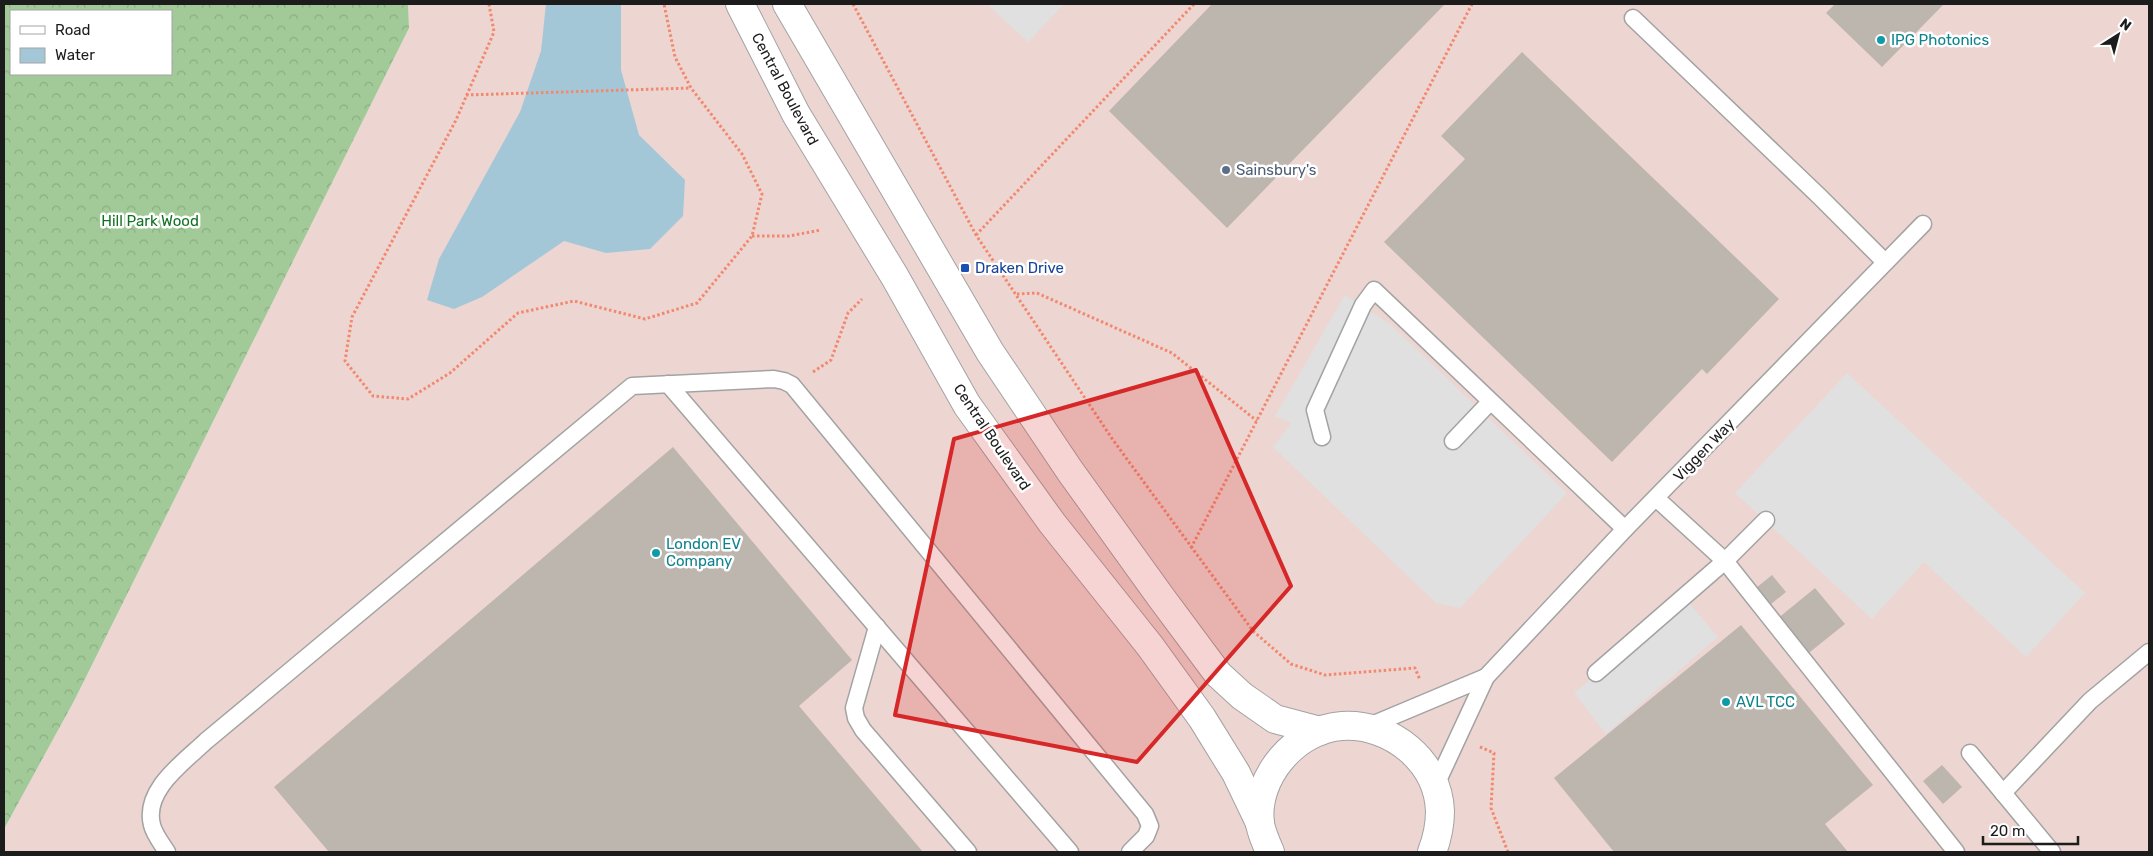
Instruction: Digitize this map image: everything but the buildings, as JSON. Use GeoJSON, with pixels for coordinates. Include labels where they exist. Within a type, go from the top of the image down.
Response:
{"type":"FeatureCollection","features":[{"type":"Feature","properties":{"kind":"street","name":"Central Boulevard"},"geometry":{"type":"LineString","coordinates":[[740,4],[796,114],[895,277],[967,405],[1052,523],[1150,646],[1202,718],[1236,773],[1263,842]]}},
{"type":"Feature","properties":{"kind":"street"},"geometry":{"type":"LineString","coordinates":[[787,4],[990,352],[1070,471],[1149,580],[1218,674],[1242,696],[1275,719],[1320,731]]}},
{"type":"Feature","properties":{"kind":"street"},"geometry":{"type":"LineString","coordinates":[[1263,842],[1263,796],[1270,775],[1281,758],[1298,743],[1320,731],[1342,726],[1367,728],[1397,739],[1412,750],[1426,766],[1438,799],[1453,852]]}},
{"type":"Feature","properties":{"kind":"street"},"geometry":{"type":"LineString","coordinates":[[1432,852],[1438,835],[1438,799]]}},
{"type":"Feature","properties":{"kind":"lane"},"geometry":{"type":"LineString","coordinates":[[1633,18],[1886,262]]}},
{"type":"Feature","properties":{"kind":"lane","name":"Viggen Way"},"geometry":{"type":"LineString","coordinates":[[1438,799],[1457,736],[1486,677],[1625,529],[1657,499],[1924,224]]}},
{"type":"Feature","properties":{"kind":"lane"},"geometry":{"type":"LineString","coordinates":[[1322,437],[1315,410],[1363,305],[1374,290],[1625,529]]}},
{"type":"Feature","properties":{"kind":"lane"},"geometry":{"type":"LineString","coordinates":[[167,852],[152,824],[152,804],[160,785],[206,741],[632,386],[774,379],[784,380],[792,385],[1145,814],[1150,826],[1146,836],[1130,852]]}},
{"type":"Feature","properties":{"kind":"lane"},"geometry":{"type":"LineString","coordinates":[[668,384],[1070,852]]}},
{"type":"Feature","properties":{"kind":"lane"},"geometry":{"type":"LineString","coordinates":[[1453,442],[1490,402]]}},
{"type":"Feature","properties":{"kind":"lane"},"geometry":{"type":"LineString","coordinates":[[1657,499],[1725,561],[1956,852]]}},
{"type":"Feature","properties":{"kind":"lane"},"geometry":{"type":"LineString","coordinates":[[1596,673],[1725,561],[1766,520]]}},
{"type":"Feature","properties":{"kind":"lane"},"geometry":{"type":"LineString","coordinates":[[877,628],[854,708],[856,718],[863,730],[968,852]]}},
{"type":"Feature","properties":{"kind":"lane"},"geometry":{"type":"LineString","coordinates":[[2003,793],[2090,701],[2149,652]]}},
{"type":"Feature","properties":{"kind":"lane","name":"Viggen Way"},"geometry":{"type":"LineString","coordinates":[[1367,728],[1428,700],[1486,677]]}},
{"type":"Feature","properties":{"kind":"lane"},"geometry":{"type":"LineString","coordinates":[[1970,754],[2052,852]]}},
{"type":"Feature","properties":{"kind":"path"},"geometry":{"type":"LineString","coordinates":[[489,4],[494,32],[456,120],[352,317],[345,361],[372,396],[408,399],[450,373],[518,313],[574,301],[645,319],[697,302],[752,236],[762,194],[742,154],[691,88],[675,57],[664,4]]}},
{"type":"Feature","properties":{"kind":"path"},"geometry":{"type":"LineString","coordinates":[[853,4],[976,235],[1113,440],[1253,631],[1291,664],[1325,675],[1415,668],[1428,700]]}},
{"type":"Feature","properties":{"kind":"path"},"geometry":{"type":"LineString","coordinates":[[976,235],[1194,4]]}},
{"type":"Feature","properties":{"kind":"path"},"geometry":{"type":"LineString","coordinates":[[1191,548],[1472,4]]}},
{"type":"Feature","properties":{"kind":"path"},"geometry":{"type":"LineString","coordinates":[[466,96],[691,88]]}},
{"type":"Feature","properties":{"kind":"path"},"geometry":{"type":"LineString","coordinates":[[752,236],[789,236],[821,230]]}},
{"type":"Feature","properties":{"kind":"path"},"geometry":{"type":"LineString","coordinates":[[1017,294],[1037,293],[1172,353],[1257,421]]}},
{"type":"Feature","properties":{"kind":"path"},"geometry":{"type":"LineString","coordinates":[[792,385],[831,360],[848,314],[862,299]]}},
{"type":"Feature","properties":{"kind":"path"},"geometry":{"type":"LineString","coordinates":[[1457,736],[1494,753],[1491,808],[1508,852]]}},
{"type":"Feature","properties":{"kind":"highlighted area"},"geometry":{"type":"Polygon","coordinates":[[[1196,370],[1291,586],[1137,762],[895,715],[954,439],[1196,370]]]}},
{"type":"Feature","properties":{"kind":"shaded area"},"geometry":{"type":"Polygon","coordinates":[[[408,4],[2149,4],[2149,852],[4,852],[4,829],[74,701],[409,28],[408,4]]]}},
{"type":"Feature","properties":{"kind":"shaded area"},"geometry":{"type":"Polygon","coordinates":[[[987,4],[1064,4],[1028,42],[987,4]]]}},
{"type":"Feature","properties":{"kind":"shaded area"},"geometry":{"type":"Polygon","coordinates":[[[1345,295],[1389,323],[1567,493],[1460,608],[1436,603],[1273,447],[1291,423],[1275,416],[1345,295]]]}},
{"type":"Feature","properties":{"kind":"shaded area"},"geometry":{"type":"Polygon","coordinates":[[[1847,373],[2085,593],[2026,657],[1924,562],[1872,619],[1735,493],[1847,373]]]}},
{"type":"Feature","properties":{"kind":"shaded area"},"geometry":{"type":"Polygon","coordinates":[[[1685,598],[1718,637],[1606,734],[1574,693],[1685,598]]]}},
{"type":"Feature","properties":{"kind":"green space","name":"Hill Park Wood"},"geometry":{"type":"Polygon","coordinates":[[[4,4],[408,4],[409,28],[74,701],[4,829],[4,4]]]}},
{"type":"Feature","properties":{"kind":"water"},"geometry":{"type":"Polygon","coordinates":[[[546,4],[621,4],[621,70],[639,135],[685,180],[683,216],[650,249],[606,253],[564,241],[482,297],[454,309],[427,300],[439,259],[520,112],[541,51],[546,4]]]}},
{"type":"Feature","properties":{"kind":"place","name":"IPG Photonics"},"geometry":{"type":"Point","coordinates":[1881,40]}},
{"type":"Feature","properties":{"kind":"place","name":"Sainsbury's"},"geometry":{"type":"Point","coordinates":[1226,170]}},
{"type":"Feature","properties":{"kind":"place","name":"Draken Drive"},"geometry":{"type":"Point","coordinates":[965,268]}},
{"type":"Feature","properties":{"kind":"place","name":"London EV Company"},"geometry":{"type":"Point","coordinates":[656,553]}},
{"type":"Feature","properties":{"kind":"place","name":"AVL TCC"},"geometry":{"type":"Point","coordinates":[1726,702]}}]}
